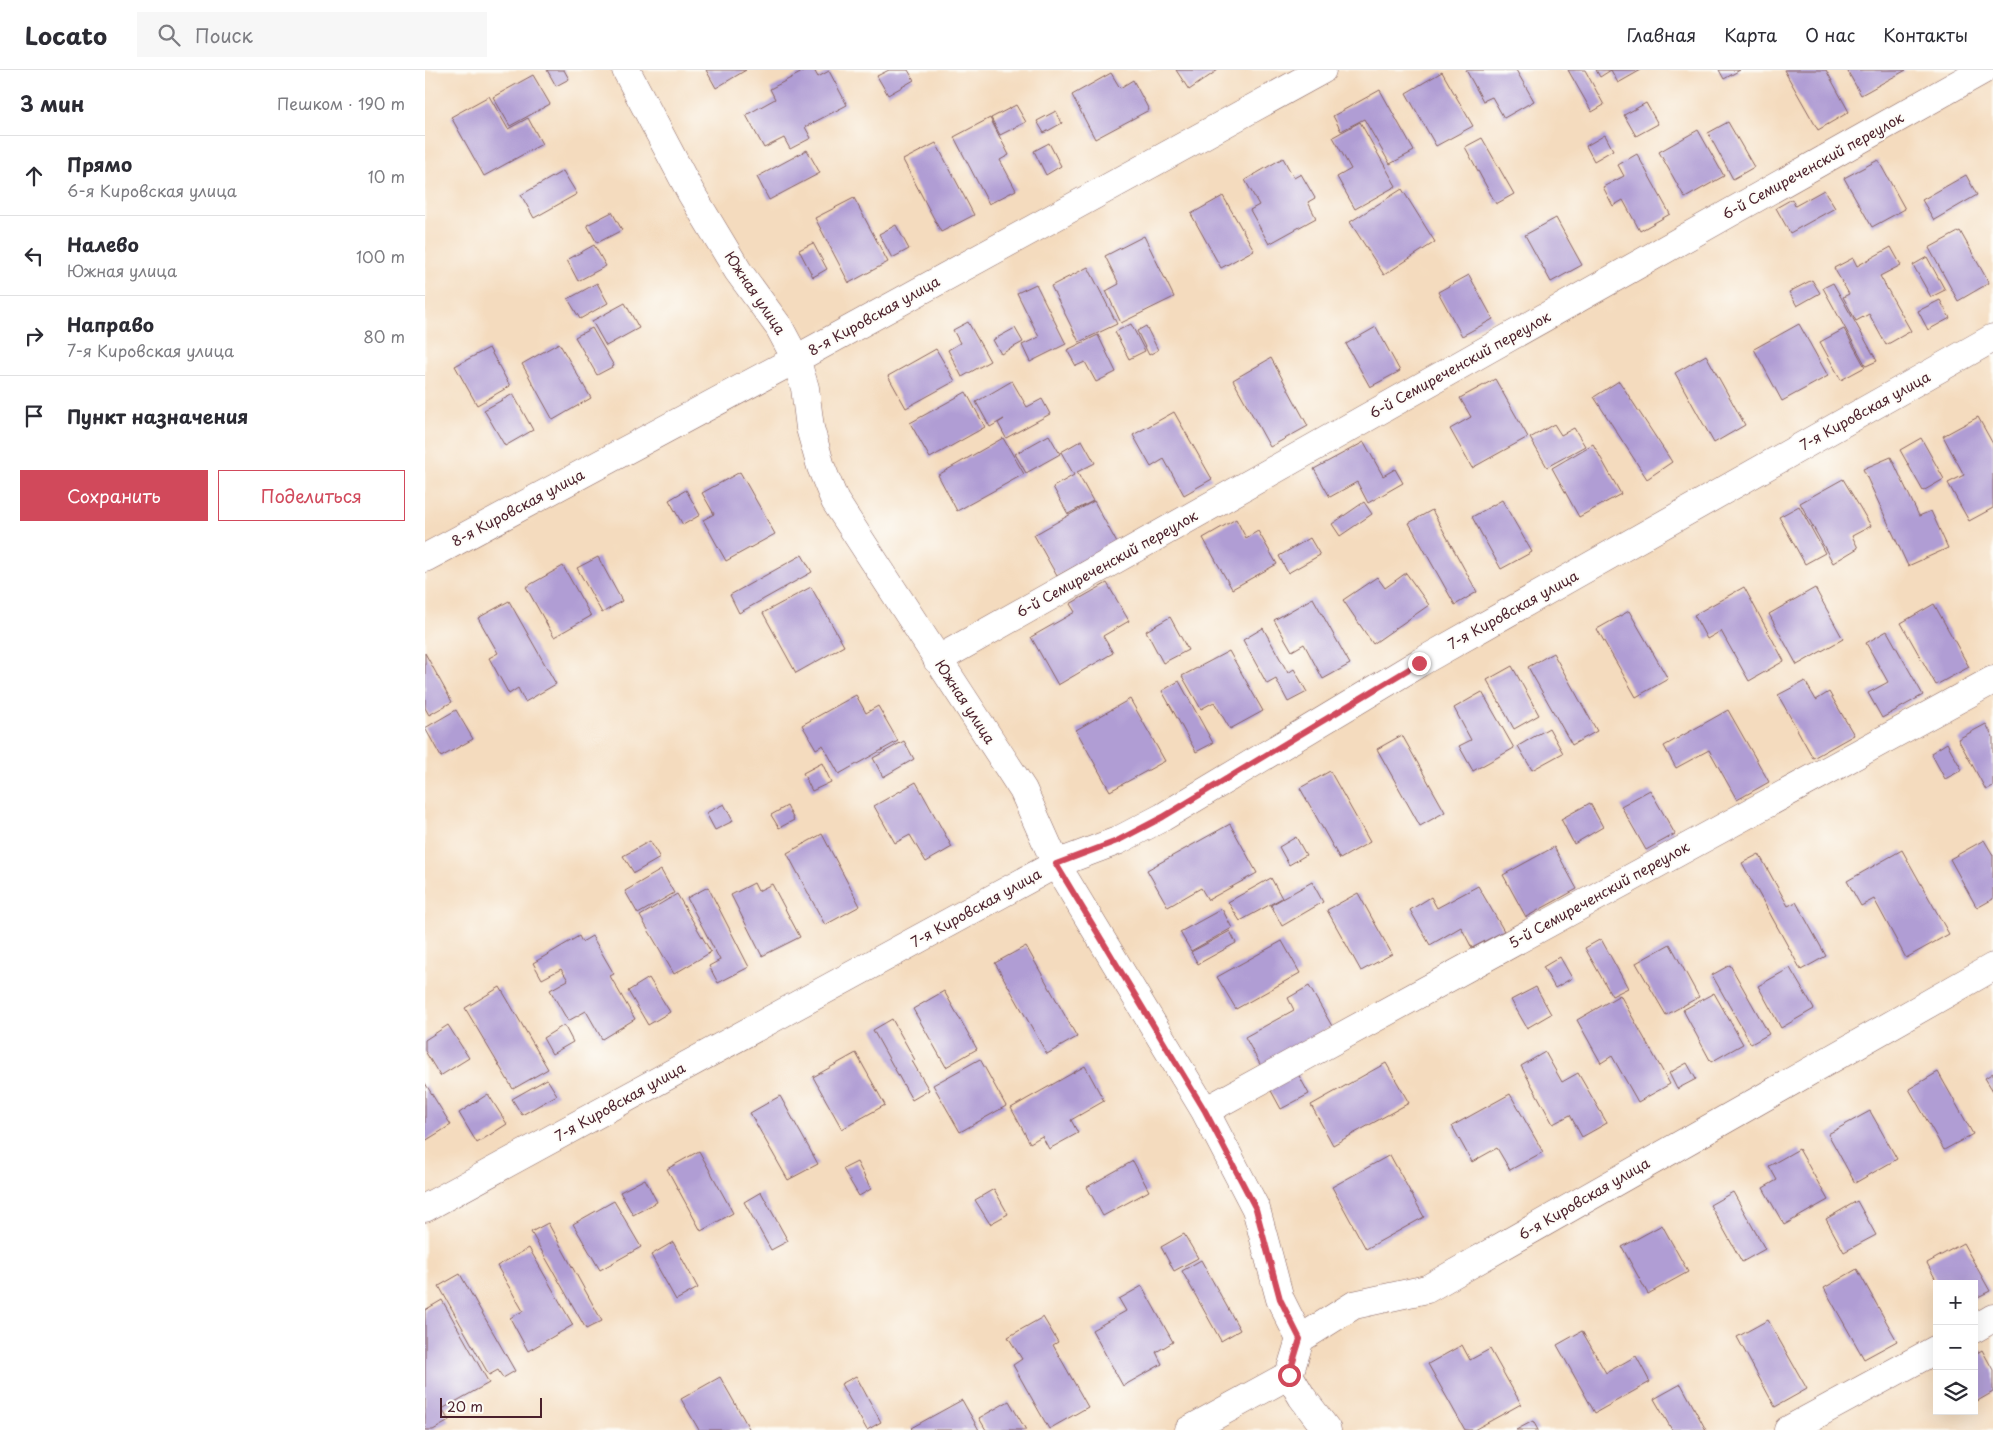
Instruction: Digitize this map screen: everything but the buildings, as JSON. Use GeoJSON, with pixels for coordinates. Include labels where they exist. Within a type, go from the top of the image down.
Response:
{"type":"FeatureCollection","features":[{"type":"Feature","properties":{"kind":"street","name":"Южная улица"},"geometry":{"type":"LineString","coordinates":[[627,70],[691,193],[738,271],[779,326],[796,359],[805,388],[810,428],[821,467],[835,501],[1023,790],[1056,864],[1205,1111],[1256,1209],[1280,1299],[1300,1339]]}},
{"type":"Feature","properties":{"kind":"street","name":"8-я Кировская улица"},"geometry":{"type":"LineString","coordinates":[[425,558],[796,359],[1322,70]]}},
{"type":"Feature","properties":{"kind":"street","name":"6-й Семиреченский переулок"},"geometry":{"type":"LineString","coordinates":[[937,660],[1983,70]]}},
{"type":"Feature","properties":{"kind":"street","name":"7-я Кировская улица"},"geometry":{"type":"LineString","coordinates":[[425,1208],[1056,864],[1117,841],[1163,817],[1419,663],[1993,338]]}},
{"type":"Feature","properties":{"kind":"street","name":"5-й Семиреченский переулок"},"geometry":{"type":"LineString","coordinates":[[1205,1111],[1993,680]]}},
{"type":"Feature","properties":{"kind":"street","name":"6-я Кировская улица"},"geometry":{"type":"LineString","coordinates":[[1300,1339],[1354,1304],[1427,1289],[1993,966]]}},
{"type":"Feature","properties":{"kind":"street"},"geometry":{"type":"LineString","coordinates":[[1978,1327],[1993,1318]]}},
{"type":"Feature","properties":{"kind":"street"},"geometry":{"type":"LineString","coordinates":[[1189,1430],[1289,1375],[1300,1339]]}},
{"type":"Feature","properties":{"kind":"street"},"geometry":{"type":"LineString","coordinates":[[1789,1430],[1933,1351]]}},
{"type":"Feature","properties":{"kind":"street"},"geometry":{"type":"LineString","coordinates":[[1289,1375],[1302,1397],[1327,1430]]}},
{"type":"Feature","properties":{"kind":"route"},"geometry":{"type":"LineString","coordinates":[[1289,1375],[1300,1339],[1280,1299],[1256,1209],[1205,1111],[1056,864],[1117,841],[1163,817],[1419,663]]}}]}
